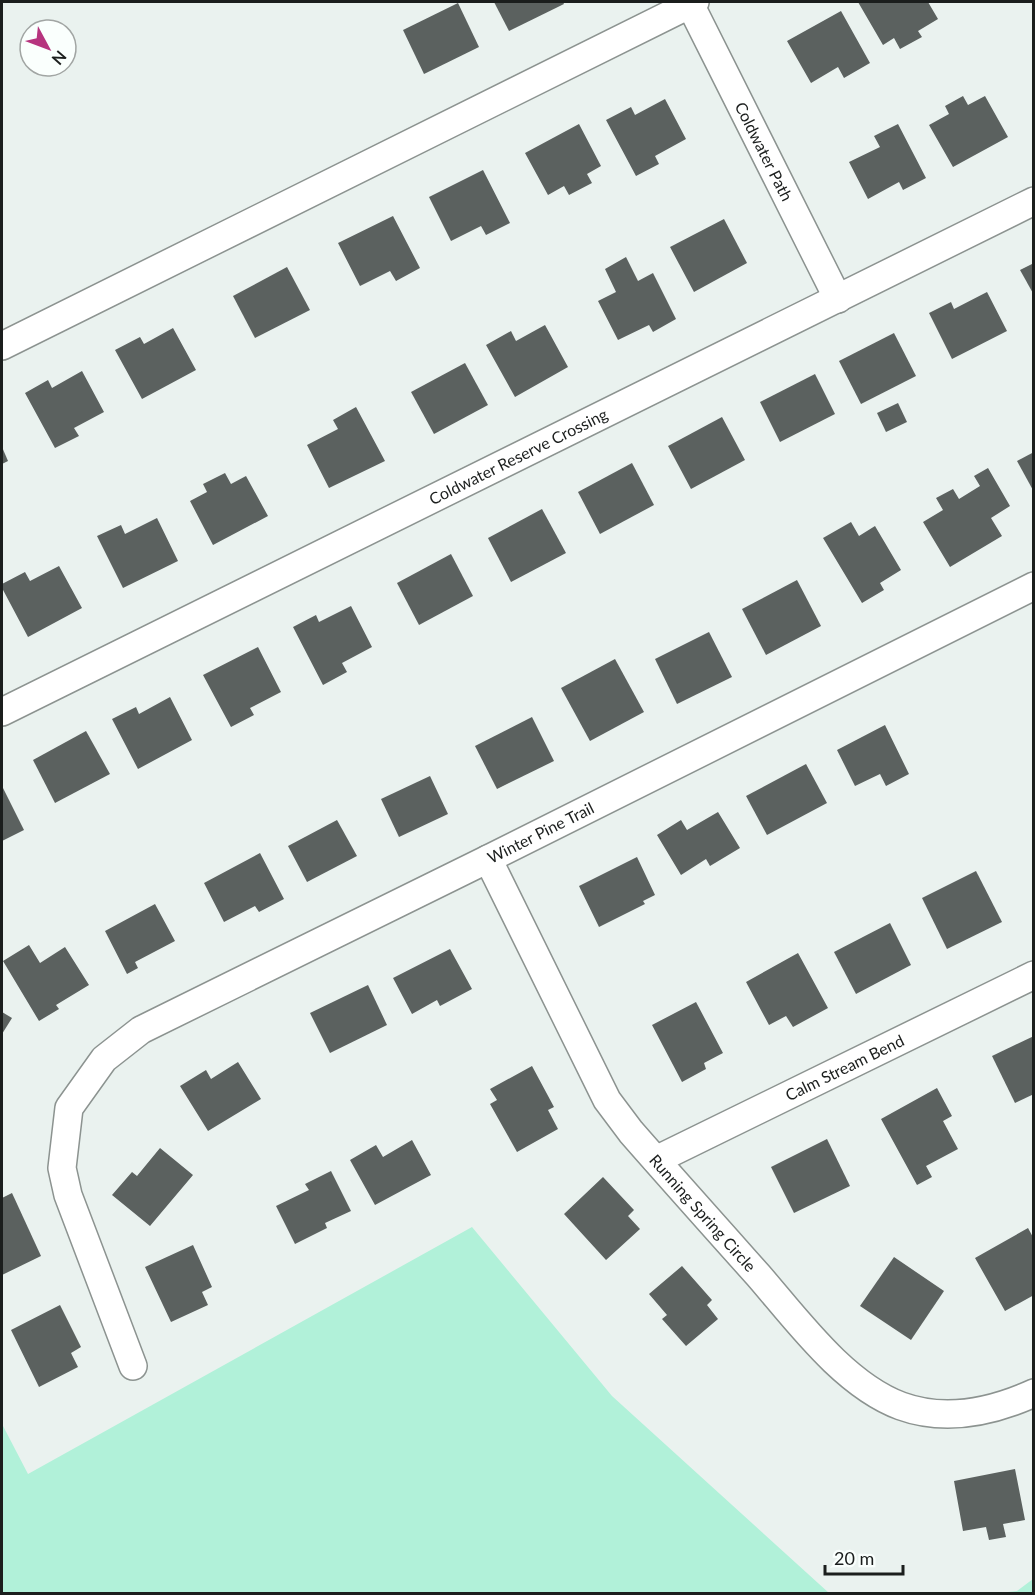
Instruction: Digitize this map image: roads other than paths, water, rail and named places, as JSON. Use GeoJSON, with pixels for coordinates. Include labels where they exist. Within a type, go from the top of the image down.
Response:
{"type":"FeatureCollection","features":[{"type":"Feature","properties":{"kind":"street","name":"Coldwater Path"},"geometry":{"type":"LineString","coordinates":[[693,3],[838,298]]}},
{"type":"Feature","properties":{"kind":"street"},"geometry":{"type":"LineString","coordinates":[[2,346],[693,3]]}},
{"type":"Feature","properties":{"kind":"street","name":"Coldwater Reserve Crossing"},"geometry":{"type":"LineString","coordinates":[[2,712],[1034,201]]}},
{"type":"Feature","properties":{"kind":"street","name":"Winter Pine Trail"},"geometry":{"type":"LineString","coordinates":[[133,1366],[68,1195],[62,1168],[69,1108],[104,1059],[141,1030],[1034,586]]}},
{"type":"Feature","properties":{"kind":"street","name":"Running Spring Circle"},"geometry":{"type":"LineString","coordinates":[[488,859],[607,1100],[631,1132],[826,1353],[867,1389],[901,1406],[938,1414],[969,1413],[1007,1405],[1034,1393]]}},
{"type":"Feature","properties":{"kind":"street","name":"Calm Stream Bend"},"geometry":{"type":"LineString","coordinates":[[656,1160],[1034,975]]}}]}
